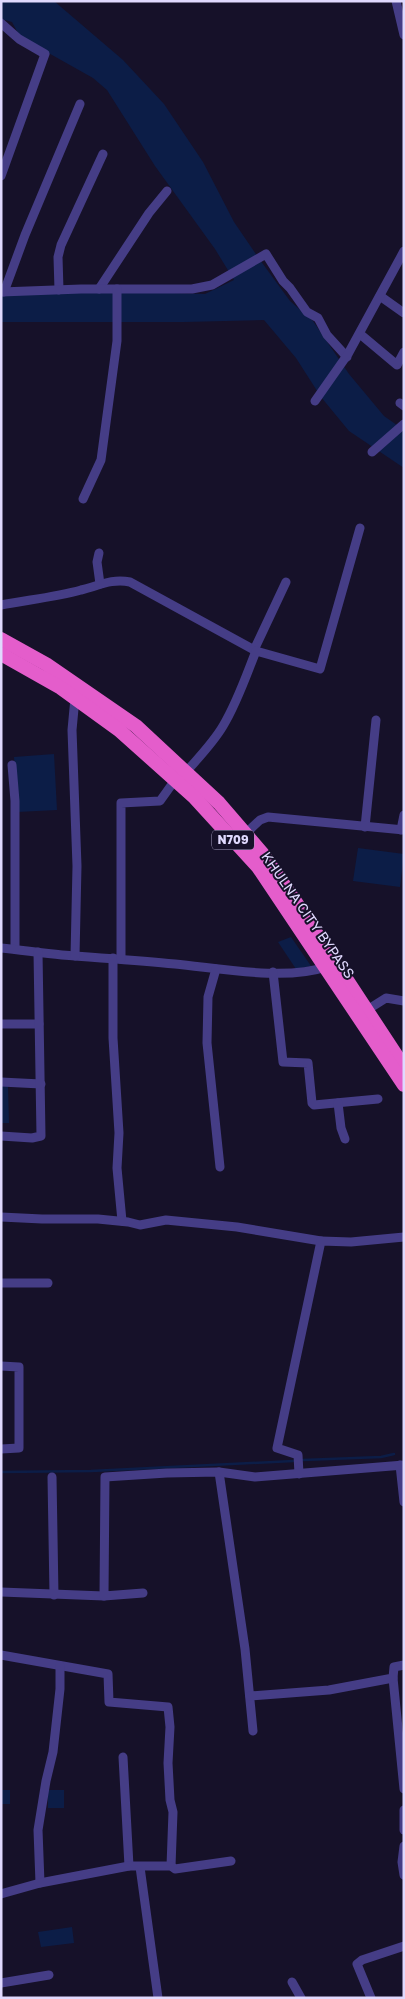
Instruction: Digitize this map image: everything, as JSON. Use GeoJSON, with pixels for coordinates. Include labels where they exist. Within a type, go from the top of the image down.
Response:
{"type":"FeatureCollection","features":[{"type":"Feature","properties":{"kind":"highway","name":"KHULNA CITY BYPASS"},"geometry":{"type":"LineString","coordinates":[[1,639],[46,664],[136,726],[181,776],[194,796],[258,867],[404,1085]]}},
{"type":"Feature","properties":{"kind":"highway","name":"KHULNA CITY BYPASS"},"geometry":{"type":"LineString","coordinates":[[1,654],[75,698],[219,803],[262,853],[404,1068]]}},
{"type":"Feature","properties":{"kind":"street"},"geometry":{"type":"LineString","coordinates":[[396,1],[404,35]]}},
{"type":"Feature","properties":{"kind":"street"},"geometry":{"type":"LineString","coordinates":[[1,23],[19,39],[46,54],[1,176]]}},
{"type":"Feature","properties":{"kind":"street"},"geometry":{"type":"LineString","coordinates":[[80,104],[3,292],[99,289],[192,290],[212,285],[266,254],[283,281],[307,312],[318,318],[327,335],[346,359]]}},
{"type":"Feature","properties":{"kind":"street"},"geometry":{"type":"LineString","coordinates":[[59,290],[58,257],[61,245],[103,154]]}},
{"type":"Feature","properties":{"kind":"street"},"geometry":{"type":"LineString","coordinates":[[99,289],[149,213],[167,191]]}},
{"type":"Feature","properties":{"kind":"street"},"geometry":{"type":"LineString","coordinates":[[316,399],[346,359],[404,251]]}},
{"type":"Feature","properties":{"kind":"street"},"geometry":{"type":"LineString","coordinates":[[83,499],[101,460],[115,366],[118,290]]}},
{"type":"Feature","properties":{"kind":"street"},"geometry":{"type":"LineString","coordinates":[[380,296],[394,308],[404,313]]}},
{"type":"Feature","properties":{"kind":"street"},"geometry":{"type":"LineString","coordinates":[[360,334],[397,365],[404,352]]}},
{"type":"Feature","properties":{"kind":"street"},"geometry":{"type":"LineString","coordinates":[[374,451],[403,424]]}},
{"type":"Feature","properties":{"kind":"street"},"geometry":{"type":"LineString","coordinates":[[1,605],[80,591],[116,581],[130,582],[255,650],[320,669],[360,528]]}},
{"type":"Feature","properties":{"kind":"street"},"geometry":{"type":"LineString","coordinates":[[99,553],[97,562],[100,584]]}},
{"type":"Feature","properties":{"kind":"street"},"geometry":{"type":"LineString","coordinates":[[122,1221],[117,1168],[119,1133],[113,1029],[117,959],[121,803],[160,801],[209,747],[240,694],[255,650],[286,582]]}},
{"type":"Feature","properties":{"kind":"street"},"geometry":{"type":"LineString","coordinates":[[75,698],[72,730],[77,866],[75,956]]}},
{"type":"Feature","properties":{"kind":"street"},"geometry":{"type":"LineString","coordinates":[[365,827],[376,720]]}},
{"type":"Feature","properties":{"kind":"street"},"geometry":{"type":"LineString","coordinates":[[12,765],[14,802],[14,949]]}},
{"type":"Feature","properties":{"kind":"street"},"geometry":{"type":"LineString","coordinates":[[245,834],[260,820],[268,817],[402,830],[404,815]]}},
{"type":"Feature","properties":{"kind":"street"},"geometry":{"type":"LineString","coordinates":[[1,948],[216,969],[273,972],[315,971],[326,967]]}},
{"type":"Feature","properties":{"kind":"street"},"geometry":{"type":"LineString","coordinates":[[1,1136],[32,1138],[41,1136],[38,952]]}},
{"type":"Feature","properties":{"kind":"street"},"geometry":{"type":"LineString","coordinates":[[216,969],[208,997],[207,1043],[220,1167]]}},
{"type":"Feature","properties":{"kind":"street"},"geometry":{"type":"LineString","coordinates":[[273,972],[283,1062],[308,1063],[312,1103],[314,1105],[378,1099]]}},
{"type":"Feature","properties":{"kind":"street"},"geometry":{"type":"LineString","coordinates":[[366,1010],[386,998],[404,1001]]}},
{"type":"Feature","properties":{"kind":"street"},"geometry":{"type":"LineString","coordinates":[[1,1024],[39,1024]]}},
{"type":"Feature","properties":{"kind":"street"},"geometry":{"type":"LineString","coordinates":[[1,1082],[41,1084]]}},
{"type":"Feature","properties":{"kind":"street"},"geometry":{"type":"LineString","coordinates":[[338,1103],[341,1128],[345,1138]]}},
{"type":"Feature","properties":{"kind":"street"},"geometry":{"type":"LineString","coordinates":[[1,1217],[98,1219],[140,1225],[166,1220],[228,1226],[321,1241],[351,1242],[404,1238]]}},
{"type":"Feature","properties":{"kind":"street"},"geometry":{"type":"LineString","coordinates":[[299,1474],[298,1455],[277,1448],[321,1241]]}},
{"type":"Feature","properties":{"kind":"street"},"geometry":{"type":"LineString","coordinates":[[1,1283],[48,1283]]}},
{"type":"Feature","properties":{"kind":"street"},"geometry":{"type":"LineString","coordinates":[[1,1366],[19,1367],[20,1448],[1,1449]]}},
{"type":"Feature","properties":{"kind":"street"},"geometry":{"type":"LineString","coordinates":[[104,1596],[105,1477],[220,1472],[255,1477],[402,1465],[404,1502]]}},
{"type":"Feature","properties":{"kind":"street"},"geometry":{"type":"LineString","coordinates":[[220,1472],[246,1649],[253,1731]]}},
{"type":"Feature","properties":{"kind":"street"},"geometry":{"type":"LineString","coordinates":[[52,1477],[54,1596]]}},
{"type":"Feature","properties":{"kind":"street"},"geometry":{"type":"LineString","coordinates":[[1,1592],[54,1596],[104,1596],[143,1593]]}},
{"type":"Feature","properties":{"kind":"street"},"geometry":{"type":"LineString","coordinates":[[1,1655],[108,1674],[109,1702],[168,1708],[170,1727],[168,1763],[170,1800],[173,1812],[171,1866]]}},
{"type":"Feature","properties":{"kind":"street"},"geometry":{"type":"LineString","coordinates":[[404,1665],[394,1667],[393,1678],[404,1789]]}},
{"type":"Feature","properties":{"kind":"street"},"geometry":{"type":"LineString","coordinates":[[40,1883],[38,1830],[46,1780],[53,1752],[60,1689],[60,1666]]}},
{"type":"Feature","properties":{"kind":"street"},"geometry":{"type":"LineString","coordinates":[[250,1696],[329,1690],[393,1678]]}},
{"type":"Feature","properties":{"kind":"street"},"geometry":{"type":"LineString","coordinates":[[123,1756],[129,1866]]}},
{"type":"Feature","properties":{"kind":"street"},"geometry":{"type":"LineString","coordinates":[[404,1810],[404,1830]]}},
{"type":"Feature","properties":{"kind":"street"},"geometry":{"type":"LineString","coordinates":[[404,1846],[402,1862],[404,1875]]}},
{"type":"Feature","properties":{"kind":"street"},"geometry":{"type":"LineString","coordinates":[[1,1894],[40,1883],[129,1866],[171,1866],[174,1869],[231,1861]]}},
{"type":"Feature","properties":{"kind":"street"},"geometry":{"type":"LineString","coordinates":[[140,1867],[158,1998]]}},
{"type":"Feature","properties":{"kind":"street"},"geometry":{"type":"LineString","coordinates":[[371,1998],[357,1964],[362,1960],[404,1946]]}},
{"type":"Feature","properties":{"kind":"street"},"geometry":{"type":"LineString","coordinates":[[1,1983],[49,1975]]}},
{"type":"Feature","properties":{"kind":"street"},"geometry":{"type":"LineString","coordinates":[[292,1982],[301,1998]]}},
{"type":"Feature","properties":{"kind":"water"},"geometry":{"type":"Polygon","coordinates":[[[1,1],[54,1],[123,60],[164,104],[203,162],[234,222],[290,301],[313,321],[349,374],[384,416],[404,430],[404,468],[349,431],[321,397],[296,358],[264,320],[1,322],[1,294],[143,292],[205,294],[234,280],[215,249],[155,166],[107,90],[93,78],[20,37],[12,22],[1,19],[1,1]]]}},
{"type":"Feature","properties":{"kind":"water"},"geometry":{"type":"Polygon","coordinates":[[[54,754],[57,810],[17,812],[14,757],[54,754]]]}},
{"type":"Feature","properties":{"kind":"water"},"geometry":{"type":"Polygon","coordinates":[[[358,848],[404,854],[400,887],[353,881],[358,848]]]}},
{"type":"Feature","properties":{"kind":"water"},"geometry":{"type":"Polygon","coordinates":[[[291,937],[311,966],[296,969],[278,942],[291,937]]]}},
{"type":"Feature","properties":{"kind":"water"},"geometry":{"type":"Polygon","coordinates":[[[1,1086],[8,1086],[9,1123],[1,1123],[1,1086]]]}},
{"type":"Feature","properties":{"kind":"water"},"geometry":{"type":"Polygon","coordinates":[[[1,1790],[10,1790],[10,1804],[1,1804],[1,1790]]]}},
{"type":"Feature","properties":{"kind":"water"},"geometry":{"type":"Polygon","coordinates":[[[48,1790],[64,1790],[64,1808],[48,1808],[48,1790]]]}},
{"type":"Feature","properties":{"kind":"water"},"geometry":{"type":"Polygon","coordinates":[[[72,1927],[74,1943],[41,1947],[38,1932],[72,1927]]]}},
{"type":"Feature","properties":{"kind":"waterway"},"geometry":{"type":"LineString","coordinates":[[303,1460],[381,1457],[394,1454]]}},
{"type":"Feature","properties":{"kind":"waterway"},"geometry":{"type":"LineString","coordinates":[[1,1472],[91,1471],[293,1461]]}}]}
